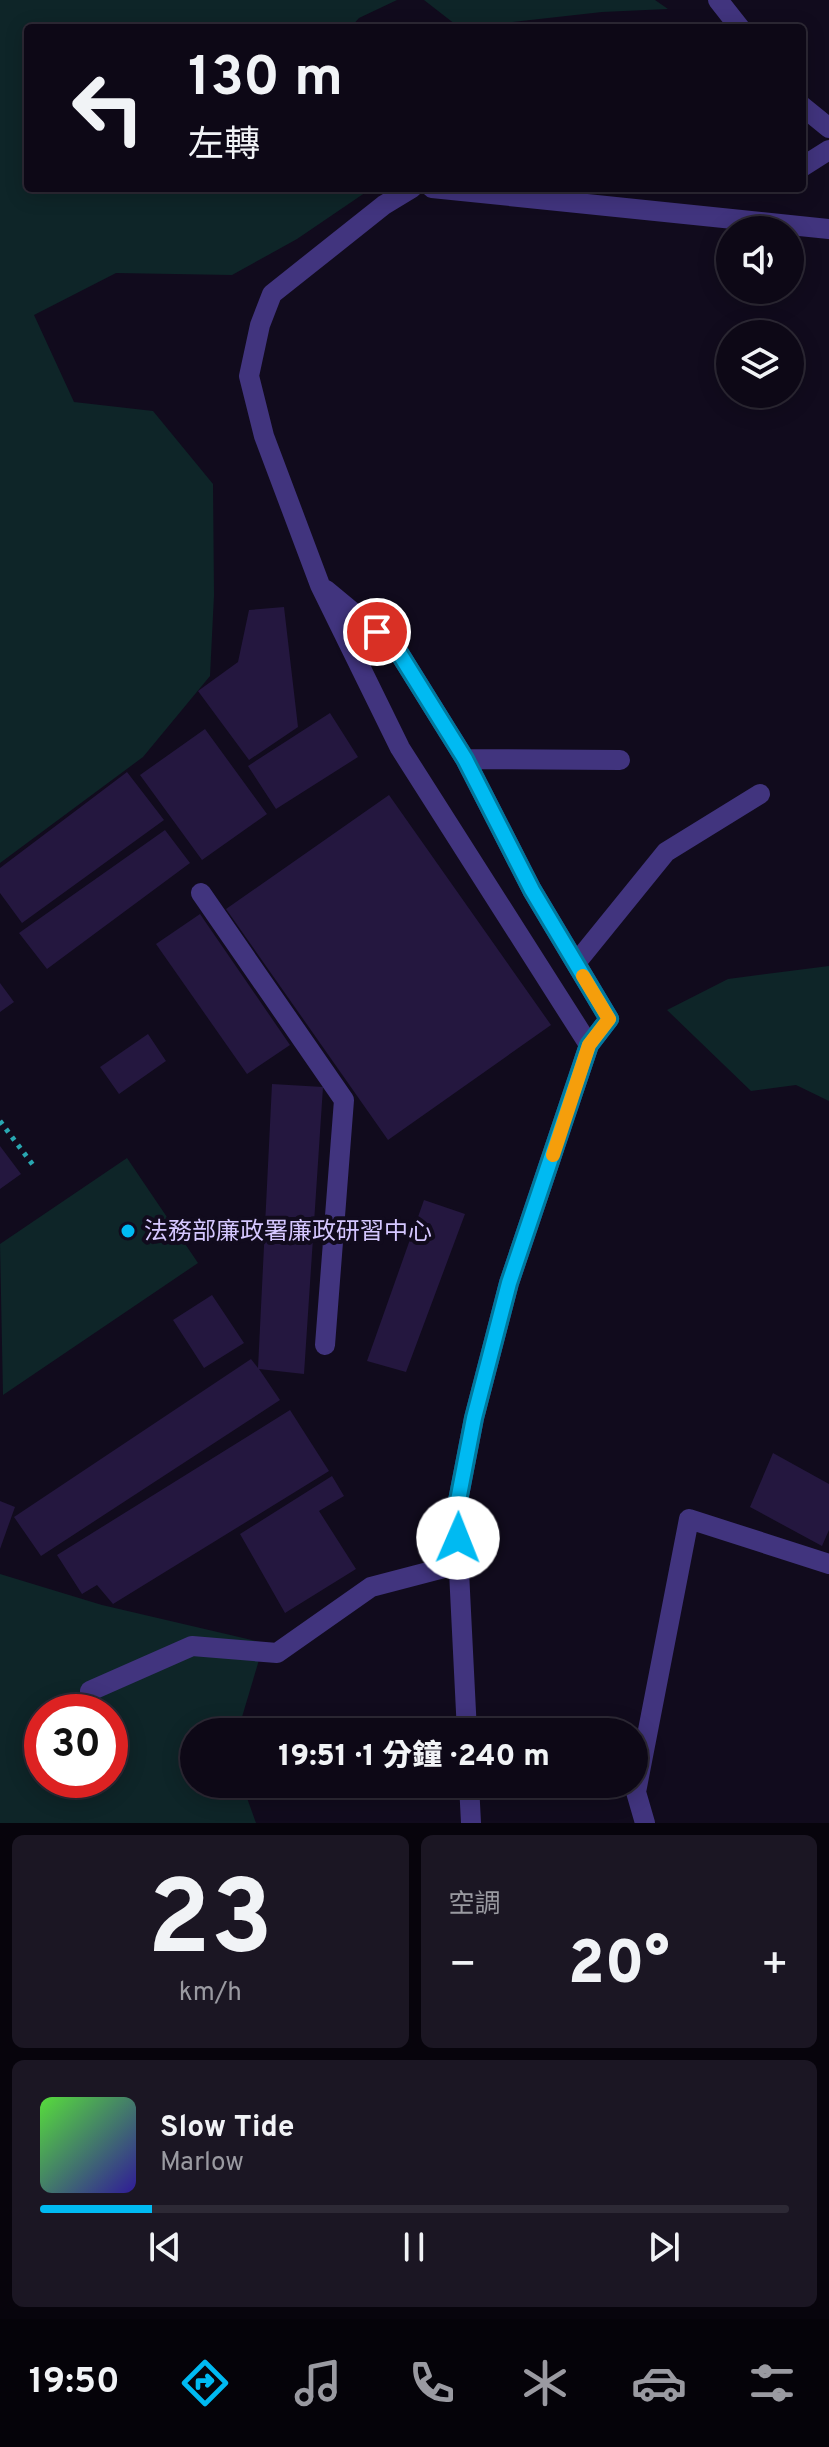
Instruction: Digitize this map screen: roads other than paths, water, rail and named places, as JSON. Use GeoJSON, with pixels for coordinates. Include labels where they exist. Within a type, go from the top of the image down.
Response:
{"type":"FeatureCollection","features":[{"type":"Feature","properties":{"kind":"street"},"geometry":{"type":"LineString","coordinates":[[718,0],[737,24]]}},
{"type":"Feature","properties":{"kind":"street"},"geometry":{"type":"LineString","coordinates":[[806,109],[829,128]]}},
{"type":"Feature","properties":{"kind":"street"},"geometry":{"type":"LineString","coordinates":[[806,164],[829,150]]}},
{"type":"Feature","properties":{"kind":"street"},"geometry":{"type":"LineString","coordinates":[[405,192],[384,205],[272,294],[260,325],[249,376],[264,436],[320,585],[400,748],[589,1045]]}},
{"type":"Feature","properties":{"kind":"street"},"geometry":{"type":"LineString","coordinates":[[471,192],[829,229]]}},
{"type":"Feature","properties":{"kind":"street"},"geometry":{"type":"LineString","coordinates":[[320,585],[396,648],[465,759],[532,890],[609,1019],[589,1045],[509,1283],[474,1418],[456,1511],[466,1718]]}},
{"type":"Feature","properties":{"kind":"street"},"geometry":{"type":"LineString","coordinates":[[465,759],[620,760]]}},
{"type":"Feature","properties":{"kind":"street"},"geometry":{"type":"LineString","coordinates":[[576,963],[666,852],[760,794]]}},
{"type":"Feature","properties":{"kind":"street"},"geometry":{"type":"LineString","coordinates":[[201,893],[344,1100],[325,1345]]}},
{"type":"Feature","properties":{"kind":"street"},"geometry":{"type":"LineString","coordinates":[[645,1823],[636,1792],[689,1519],[829,1564]]}},
{"type":"Feature","properties":{"kind":"street"},"geometry":{"type":"LineString","coordinates":[[90,1691],[192,1646],[277,1653],[371,1587],[459,1564]]}},
{"type":"Feature","properties":{"kind":"street"},"geometry":{"type":"LineString","coordinates":[[470,1798],[471,1823]]}},
{"type":"Feature","properties":{"kind":"place","name":"法務部廉政署廉政研習中心"},"geometry":{"type":"Point","coordinates":[128,1231]}}]}
